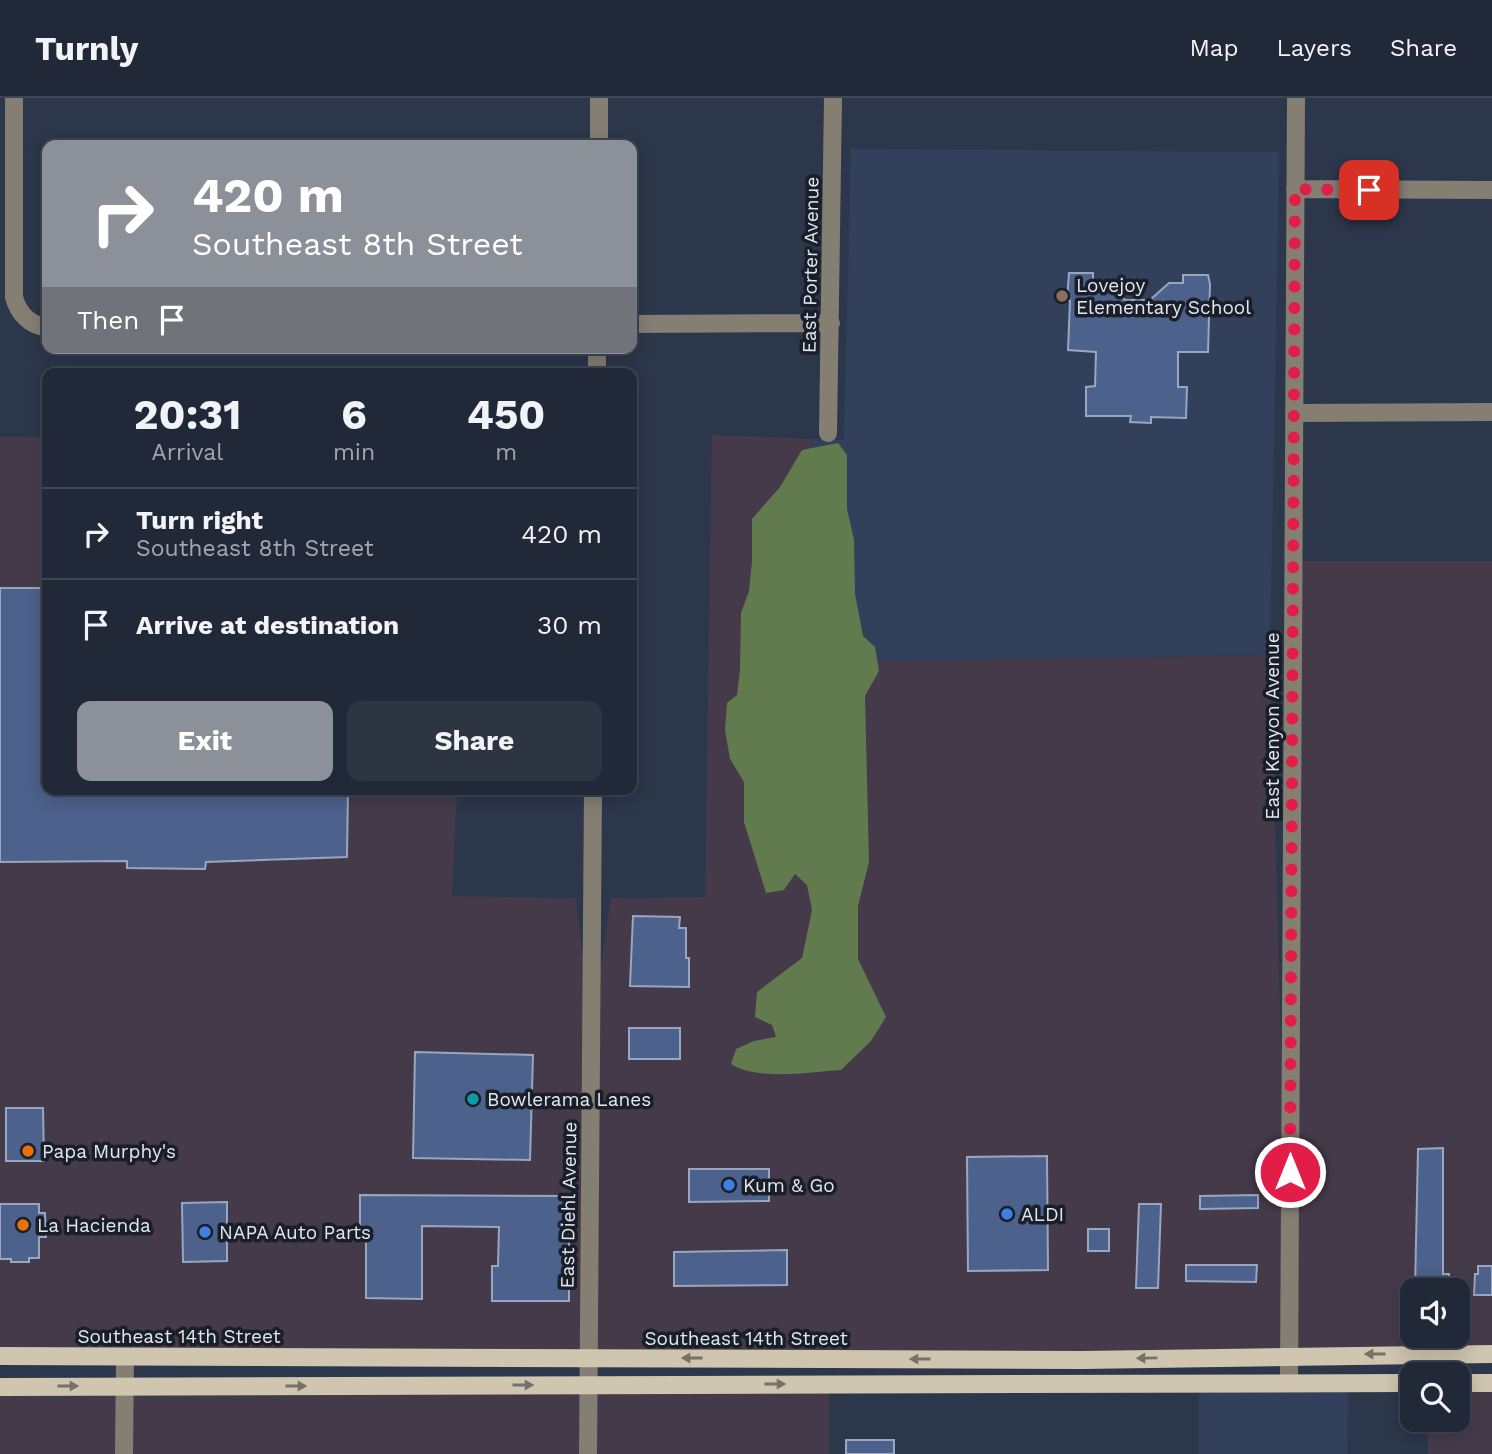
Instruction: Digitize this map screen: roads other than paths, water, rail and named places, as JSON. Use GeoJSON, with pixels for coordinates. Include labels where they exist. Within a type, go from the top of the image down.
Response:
{"type":"FeatureCollection","features":[{"type":"Feature","properties":{"kind":"main road","name":"Southeast 14th Street"},"geometry":{"type":"LineString","coordinates":[[0,1356],[1082,1360],[1492,1354]]}},
{"type":"Feature","properties":{"kind":"main road"},"geometry":{"type":"LineString","coordinates":[[0,1387],[1400,1383]]}},
{"type":"Feature","properties":{"kind":"main road"},"geometry":{"type":"LineString","coordinates":[[1470,1383],[1492,1383]]}},
{"type":"Feature","properties":{"kind":"street"},"geometry":{"type":"LineString","coordinates":[[14,98],[14,297],[17,309],[42,327]]}},
{"type":"Feature","properties":{"kind":"street"},"geometry":{"type":"LineString","coordinates":[[599,140],[600,98]]}},
{"type":"Feature","properties":{"kind":"street","name":"East Porter Avenue"},"geometry":{"type":"LineString","coordinates":[[828,433],[833,98]]}},
{"type":"Feature","properties":{"kind":"street","name":"East Kenyon Avenue"},"geometry":{"type":"LineString","coordinates":[[1289,1384],[1296,98]]}},
{"type":"Feature","properties":{"kind":"street"},"geometry":{"type":"LineString","coordinates":[[1295,189],[1492,190]]}},
{"type":"Feature","properties":{"kind":"street"},"geometry":{"type":"LineString","coordinates":[[637,324],[831,323]]}},
{"type":"Feature","properties":{"kind":"street"},"geometry":{"type":"LineString","coordinates":[[1294,413],[1492,412]]}},
{"type":"Feature","properties":{"kind":"street","name":"East Diehl Avenue"},"geometry":{"type":"LineString","coordinates":[[587,1454],[593,795]]}},
{"type":"Feature","properties":{"kind":"street"},"geometry":{"type":"LineString","coordinates":[[124,1454],[125,1357]]}},
{"type":"Feature","properties":{"kind":"place","name":"Lovejoy Elementary School"},"geometry":{"type":"Point","coordinates":[1062,296]}},
{"type":"Feature","properties":{"kind":"place","name":"Bowlerama Lanes"},"geometry":{"type":"Point","coordinates":[473,1099]}},
{"type":"Feature","properties":{"kind":"place","name":"Papa Murphy's"},"geometry":{"type":"Point","coordinates":[28,1151]}},
{"type":"Feature","properties":{"kind":"place","name":"Kum & Go"},"geometry":{"type":"Point","coordinates":[729,1185]}},
{"type":"Feature","properties":{"kind":"place","name":"ALDI"},"geometry":{"type":"Point","coordinates":[1007,1214]}},
{"type":"Feature","properties":{"kind":"place","name":"La Hacienda"},"geometry":{"type":"Point","coordinates":[23,1225]}},
{"type":"Feature","properties":{"kind":"place","name":"NAPA Auto Parts"},"geometry":{"type":"Point","coordinates":[205,1232]}}]}
